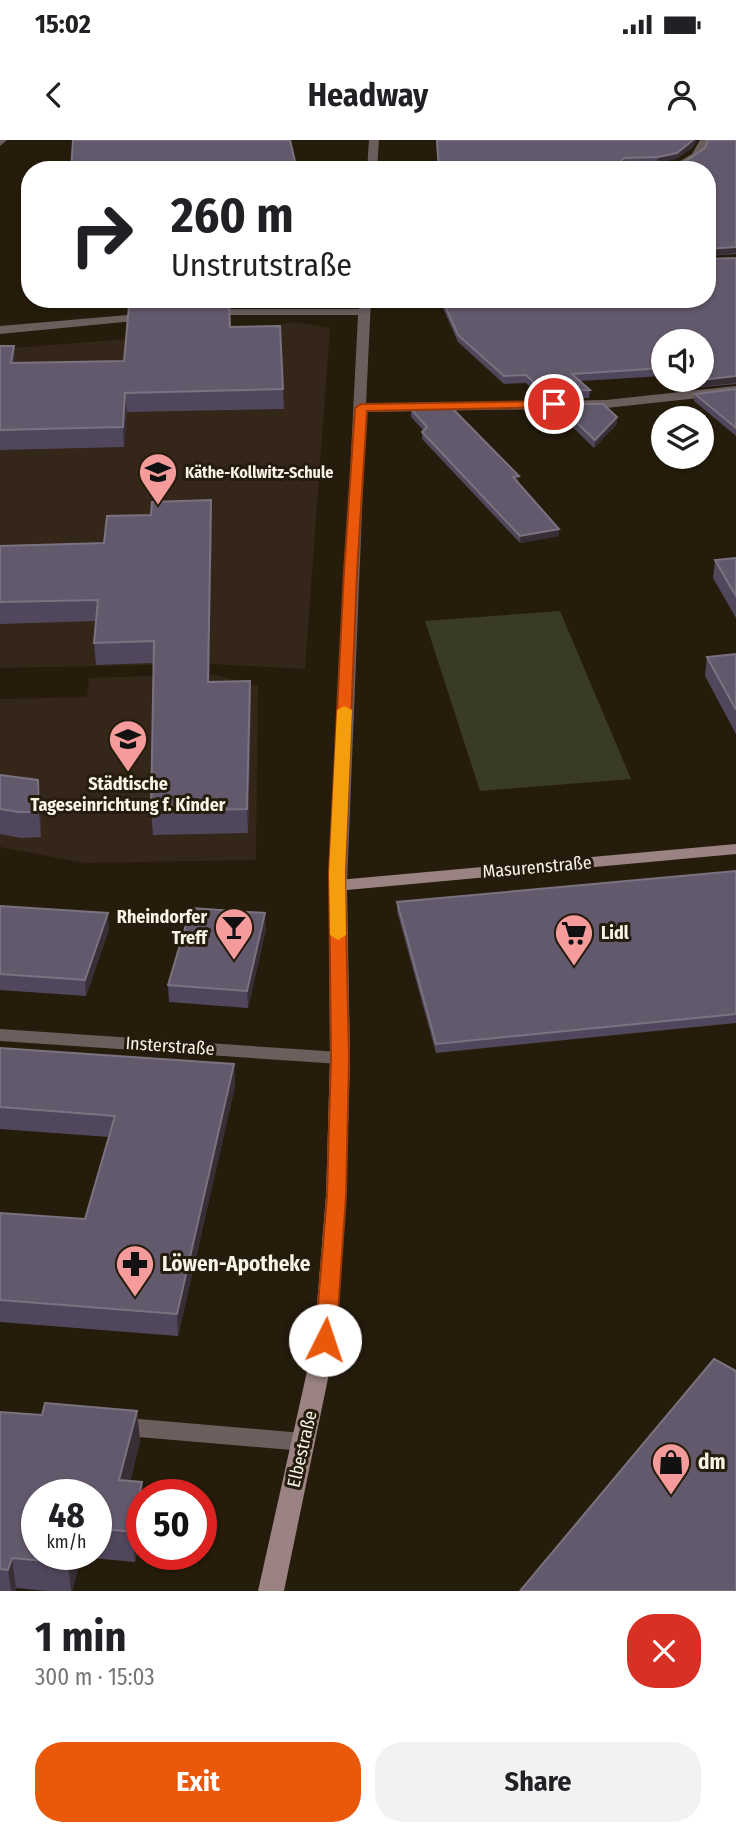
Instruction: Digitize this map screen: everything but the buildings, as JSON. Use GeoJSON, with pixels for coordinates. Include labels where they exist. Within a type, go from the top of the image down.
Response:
{"type":"FeatureCollection","features":[{"type":"Feature","properties":{"kind":"main road","name":"Masurenstraße"},"geometry":{"type":"LineString","coordinates":[[338,885],[736,849]]}},
{"type":"Feature","properties":{"kind":"main road","name":"Elbestraße"},"geometry":{"type":"LineString","coordinates":[[271,1591],[325,1340],[336,1196],[340,1058],[338,885]]}},
{"type":"Feature","properties":{"kind":"street"},"geometry":{"type":"LineString","coordinates":[[373,161],[374,140]]}},
{"type":"Feature","properties":{"kind":"street"},"geometry":{"type":"LineString","coordinates":[[691,161],[705,140]]}},
{"type":"Feature","properties":{"kind":"street"},"geometry":{"type":"LineString","coordinates":[[186,314],[305,308]]}},
{"type":"Feature","properties":{"kind":"street","name":"Elbestraße"},"geometry":{"type":"LineString","coordinates":[[338,885],[364,308]]}},
{"type":"Feature","properties":{"kind":"street"},"geometry":{"type":"LineString","coordinates":[[0,330],[160,316]]}},
{"type":"Feature","properties":{"kind":"street"},"geometry":{"type":"LineString","coordinates":[[361,408],[606,404],[736,390]]}},
{"type":"Feature","properties":{"kind":"street","name":"Insterstraße"},"geometry":{"type":"LineString","coordinates":[[0,1035],[340,1058]]}},
{"type":"Feature","properties":{"kind":"street"},"geometry":{"type":"LineString","coordinates":[[96,1424],[303,1442]]}},
{"type":"Feature","properties":{"kind":"shaded area","name":"Käthe-Kollwitz-Schule"},"geometry":{"type":"Polygon","coordinates":[[[295,322],[330,328],[305,669],[210,664],[0,668],[0,349],[229,331],[295,322]]]}},
{"type":"Feature","properties":{"kind":"shaded area","name":"Städtische Tageseinrichtung f. Kinder"},"geometry":{"type":"Polygon","coordinates":[[[211,674],[258,686],[256,860],[84,863],[0,847],[0,699],[87,697],[89,678],[211,674]]]}},
{"type":"Feature","properties":{"kind":"green space"},"geometry":{"type":"Polygon","coordinates":[[[560,611],[631,779],[480,791],[425,621],[560,611]]]}},
{"type":"Feature","properties":{"kind":"slow traffic"},"geometry":{"type":"LineString","coordinates":[[338,935],[337,872],[344,710]]}},
{"type":"Feature","properties":{"kind":"place","name":"Käthe-Kollwitz-Schule"},"geometry":{"type":"Point","coordinates":[158,506]}},
{"type":"Feature","properties":{"kind":"place","name":"Städtische Tageseinrichtung f. Kinder"},"geometry":{"type":"Point","coordinates":[128,773]}},
{"type":"Feature","properties":{"kind":"place","name":"Rheindorfer Treff"},"geometry":{"type":"Point","coordinates":[234,961]}},
{"type":"Feature","properties":{"kind":"place","name":"Lidl"},"geometry":{"type":"Point","coordinates":[574,967]}},
{"type":"Feature","properties":{"kind":"place","name":"Löwen-Apotheke"},"geometry":{"type":"Point","coordinates":[135,1298]}},
{"type":"Feature","properties":{"kind":"place","name":"dm"},"geometry":{"type":"Point","coordinates":[671,1496]}},
{"type":"Feature","properties":{"kind":"route"},"geometry":{"type":"LineString","coordinates":[[325,1340],[336,1196],[340,1058],[337,872],[350,572],[361,408],[554,404]]}}]}
